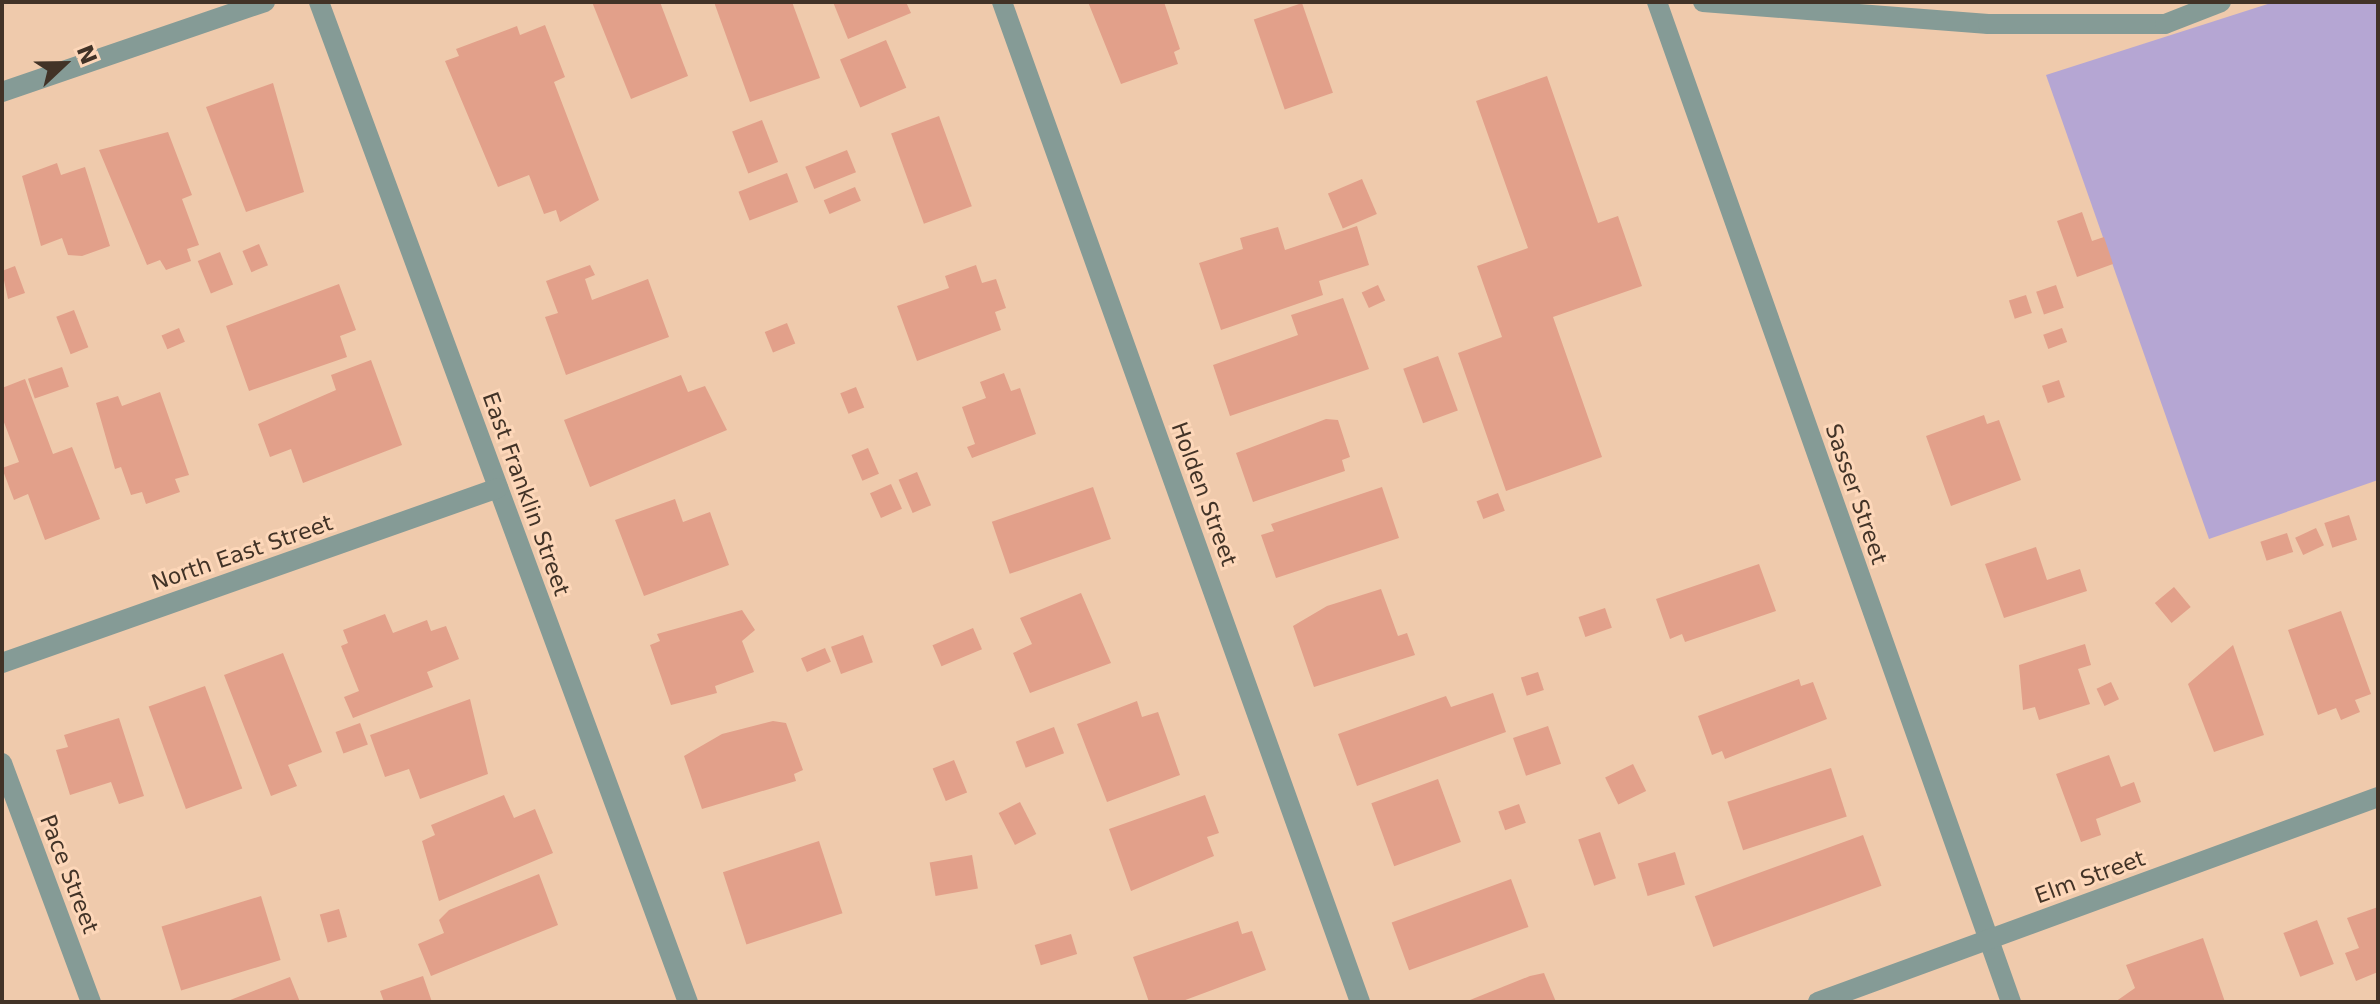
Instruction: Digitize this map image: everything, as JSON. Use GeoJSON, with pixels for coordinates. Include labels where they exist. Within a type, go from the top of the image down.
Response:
{"type":"FeatureCollection","features":[{"type":"Feature","properties":{"kind":"street"},"geometry":{"type":"LineString","coordinates":[[2,92],[265,2]]}},
{"type":"Feature","properties":{"kind":"street","name":"East Franklin Street"},"geometry":{"type":"LineString","coordinates":[[319,2],[688,1002]]}},
{"type":"Feature","properties":{"kind":"street","name":"Holden Street"},"geometry":{"type":"LineString","coordinates":[[1002,2],[1360,1002]]}},
{"type":"Feature","properties":{"kind":"street","name":"Sasser Street"},"geometry":{"type":"LineString","coordinates":[[1657,2],[2011,1002]]}},
{"type":"Feature","properties":{"kind":"street"},"geometry":{"type":"LineString","coordinates":[[1703,2],[1800,7],[1988,24],[2165,24],[2221,2]]}},
{"type":"Feature","properties":{"kind":"street","name":"North East Street"},"geometry":{"type":"LineString","coordinates":[[2,663],[498,488]]}},
{"type":"Feature","properties":{"kind":"street","name":"Pace Street"},"geometry":{"type":"LineString","coordinates":[[2,763],[91,1002]]}},
{"type":"Feature","properties":{"kind":"street","name":"Elm Street"},"geometry":{"type":"LineString","coordinates":[[1818,1002],[2378,797]]}},
{"type":"Feature","properties":{"kind":"shaded area"},"geometry":{"type":"Polygon","coordinates":[[[2274,2],[2378,2],[2378,480],[2209,539],[2046,75],[2274,2]]]}},
{"type":"Feature","properties":{"kind":"building"},"geometry":{"type":"Polygon","coordinates":[[[592,2],[660,2],[688,76],[631,99],[592,2]]]}},
{"type":"Feature","properties":{"kind":"building"},"geometry":{"type":"Polygon","coordinates":[[[714,2],[792,2],[820,78],[750,102],[714,2]]]}},
{"type":"Feature","properties":{"kind":"building"},"geometry":{"type":"Polygon","coordinates":[[[833,2],[906,2],[911,13],[848,39],[833,2]]]}},
{"type":"Feature","properties":{"kind":"building"},"geometry":{"type":"Polygon","coordinates":[[[1088,2],[1164,2],[1180,49],[1174,52],[1178,64],[1121,84],[1088,2]]]}},
{"type":"Feature","properties":{"kind":"building"},"geometry":{"type":"Polygon","coordinates":[[[1302,3],[1333,93],[1285,109],[1254,20],[1302,3]]]}},
{"type":"Feature","properties":{"kind":"building"},"geometry":{"type":"Polygon","coordinates":[[[545,25],[565,77],[554,82],[599,200],[560,222],[556,210],[544,214],[529,175],[498,187],[445,61],[459,56],[456,49],[517,26],[520,35],[545,25]]]}},
{"type":"Feature","properties":{"kind":"building"},"geometry":{"type":"Polygon","coordinates":[[[886,40],[906,88],[860,107],[840,60],[886,40]]]}},
{"type":"Feature","properties":{"kind":"building"},"geometry":{"type":"Polygon","coordinates":[[[1547,76],[1598,223],[1618,216],[1642,286],[1553,317],[1602,457],[1506,491],[1458,353],[1502,337],[1477,266],[1528,248],[1476,101],[1547,76]]]}},
{"type":"Feature","properties":{"kind":"building"},"geometry":{"type":"Polygon","coordinates":[[[273,83],[304,192],[246,212],[206,107],[273,83]]]}},
{"type":"Feature","properties":{"kind":"building"},"geometry":{"type":"Polygon","coordinates":[[[939,116],[972,206],[924,224],[891,133],[939,116]]]}},
{"type":"Feature","properties":{"kind":"building"},"geometry":{"type":"Polygon","coordinates":[[[762,120],[778,162],[748,173],[732,131],[762,120]]]}},
{"type":"Feature","properties":{"kind":"building"},"geometry":{"type":"Polygon","coordinates":[[[168,132],[192,195],[182,199],[199,245],[187,249],[191,261],[166,270],[160,260],[147,265],[99,150],[168,132]]]}},
{"type":"Feature","properties":{"kind":"building"},"geometry":{"type":"Polygon","coordinates":[[[847,150],[856,172],[814,189],[805,167],[847,150]]]}},
{"type":"Feature","properties":{"kind":"building"},"geometry":{"type":"Polygon","coordinates":[[[57,163],[61,175],[85,167],[110,246],[82,256],[68,255],[62,238],[41,246],[22,176],[57,163]]]}},
{"type":"Feature","properties":{"kind":"building"},"geometry":{"type":"Polygon","coordinates":[[[787,173],[798,202],[750,221],[738,192],[787,173]]]}},
{"type":"Feature","properties":{"kind":"building"},"geometry":{"type":"Polygon","coordinates":[[[1362,179],[1377,214],[1343,228],[1328,193],[1362,179]]]}},
{"type":"Feature","properties":{"kind":"building"},"geometry":{"type":"Polygon","coordinates":[[[855,187],[861,201],[830,214],[824,200],[855,187]]]}},
{"type":"Feature","properties":{"kind":"building"},"geometry":{"type":"Polygon","coordinates":[[[2082,212],[2092,241],[2104,237],[2113,264],[2077,277],[2057,221],[2082,212]]]}},
{"type":"Feature","properties":{"kind":"building"},"geometry":{"type":"Polygon","coordinates":[[[1357,226],[1369,265],[1319,281],[1323,295],[1221,330],[1199,263],[1243,249],[1240,238],[1278,227],[1285,250],[1357,226]]]}},
{"type":"Feature","properties":{"kind":"building"},"geometry":{"type":"Polygon","coordinates":[[[259,244],[268,265],[251,272],[242,251],[259,244]]]}},
{"type":"Feature","properties":{"kind":"building"},"geometry":{"type":"Polygon","coordinates":[[[220,252],[233,284],[211,293],[198,261],[220,252]]]}},
{"type":"Feature","properties":{"kind":"building"},"geometry":{"type":"Polygon","coordinates":[[[590,265],[595,275],[585,279],[592,300],[648,279],[669,337],[566,375],[545,317],[558,313],[546,281],[590,265]]]}},
{"type":"Feature","properties":{"kind":"building"},"geometry":{"type":"Polygon","coordinates":[[[976,265],[982,283],[996,279],[1006,308],[995,312],[1001,330],[917,361],[897,306],[949,288],[945,276],[976,265]]]}},
{"type":"Feature","properties":{"kind":"building"},"geometry":{"type":"Polygon","coordinates":[[[15,266],[25,293],[8,299],[2,271],[15,266]]]}},
{"type":"Feature","properties":{"kind":"building"},"geometry":{"type":"Polygon","coordinates":[[[339,284],[356,330],[340,336],[347,357],[249,391],[226,326],[339,284]]]}},
{"type":"Feature","properties":{"kind":"building"},"geometry":{"type":"Polygon","coordinates":[[[1378,285],[1385,300],[1369,308],[1362,293],[1378,285]]]}},
{"type":"Feature","properties":{"kind":"building"},"geometry":{"type":"Polygon","coordinates":[[[2056,285],[2064,308],[2044,315],[2036,292],[2056,285]]]}},
{"type":"Feature","properties":{"kind":"building"},"geometry":{"type":"Polygon","coordinates":[[[2026,295],[2032,313],[2015,319],[2009,301],[2026,295]]]}},
{"type":"Feature","properties":{"kind":"building"},"geometry":{"type":"Polygon","coordinates":[[[1343,298],[1369,369],[1230,416],[1213,365],[1298,335],[1291,315],[1343,298]]]}},
{"type":"Feature","properties":{"kind":"building"},"geometry":{"type":"Polygon","coordinates":[[[74,310],[88,347],[71,354],[56,317],[74,310]]]}},
{"type":"Feature","properties":{"kind":"building"},"geometry":{"type":"Polygon","coordinates":[[[787,323],[795,343],[773,352],[765,332],[787,323]]]}},
{"type":"Feature","properties":{"kind":"building"},"geometry":{"type":"Polygon","coordinates":[[[179,328],[185,342],[167,349],[162,335],[179,328]]]}},
{"type":"Feature","properties":{"kind":"building"},"geometry":{"type":"Polygon","coordinates":[[[2062,328],[2067,342],[2048,349],[2043,335],[2062,328]]]}},
{"type":"Feature","properties":{"kind":"building"},"geometry":{"type":"Polygon","coordinates":[[[1438,356],[1458,411],[1423,423],[1403,369],[1438,356]]]}},
{"type":"Feature","properties":{"kind":"building"},"geometry":{"type":"Polygon","coordinates":[[[371,360],[402,445],[303,483],[291,449],[270,457],[258,424],[336,390],[331,375],[371,360]]]}},
{"type":"Feature","properties":{"kind":"building"},"geometry":{"type":"Polygon","coordinates":[[[62,367],[69,387],[35,399],[28,379],[62,367]]]}},
{"type":"Feature","properties":{"kind":"building"},"geometry":{"type":"Polygon","coordinates":[[[1004,373],[1011,391],[1020,388],[1036,434],[972,458],[967,447],[975,444],[962,407],[986,398],[980,382],[1004,373]]]}},
{"type":"Feature","properties":{"kind":"building"},"geometry":{"type":"Polygon","coordinates":[[[681,375],[688,392],[705,386],[727,430],[590,487],[564,420],[681,375]]]}},
{"type":"Feature","properties":{"kind":"building"},"geometry":{"type":"Polygon","coordinates":[[[25,379],[53,454],[72,447],[100,519],[45,540],[28,494],[14,500],[2,468],[19,462],[2,417],[2,388],[25,379]]]}},
{"type":"Feature","properties":{"kind":"building"},"geometry":{"type":"Polygon","coordinates":[[[2059,380],[2065,397],[2048,403],[2042,386],[2059,380]]]}},
{"type":"Feature","properties":{"kind":"building"},"geometry":{"type":"Polygon","coordinates":[[[856,387],[864,407],[848,414],[840,393],[856,387]]]}},
{"type":"Feature","properties":{"kind":"building"},"geometry":{"type":"Polygon","coordinates":[[[160,392],[189,475],[175,479],[180,492],[146,504],[142,492],[131,495],[121,467],[115,469],[96,403],[118,396],[122,406],[160,392]]]}},
{"type":"Feature","properties":{"kind":"building"},"geometry":{"type":"Polygon","coordinates":[[[1984,415],[1987,424],[1999,420],[2021,480],[1951,506],[1926,436],[1984,415]]]}},
{"type":"Feature","properties":{"kind":"building"},"geometry":{"type":"Polygon","coordinates":[[[1326,419],[1338,420],[1350,457],[1342,460],[1345,471],[1253,502],[1236,453],[1326,419]]]}},
{"type":"Feature","properties":{"kind":"building"},"geometry":{"type":"Polygon","coordinates":[[[868,448],[879,474],[862,481],[851,455],[868,448]]]}},
{"type":"Feature","properties":{"kind":"building"},"geometry":{"type":"Polygon","coordinates":[[[917,472],[931,505],[913,513],[899,480],[917,472]]]}},
{"type":"Feature","properties":{"kind":"building"},"geometry":{"type":"Polygon","coordinates":[[[891,484],[902,509],[881,518],[870,493],[891,484]]]}},
{"type":"Feature","properties":{"kind":"building"},"geometry":{"type":"Polygon","coordinates":[[[1093,487],[1111,539],[1010,574],[992,522],[1093,487]]]}},
{"type":"Feature","properties":{"kind":"building"},"geometry":{"type":"Polygon","coordinates":[[[1382,487],[1399,538],[1276,578],[1261,535],[1274,531],[1271,524],[1382,487]]]}},
{"type":"Feature","properties":{"kind":"building"},"geometry":{"type":"Polygon","coordinates":[[[1498,493],[1505,511],[1483,519],[1477,501],[1498,493]]]}},
{"type":"Feature","properties":{"kind":"building"},"geometry":{"type":"Polygon","coordinates":[[[675,499],[683,522],[710,512],[729,565],[644,596],[615,520],[675,499]]]}},
{"type":"Feature","properties":{"kind":"building"},"geometry":{"type":"Polygon","coordinates":[[[2349,515],[2357,540],[2332,548],[2324,523],[2349,515]]]}},
{"type":"Feature","properties":{"kind":"building"},"geometry":{"type":"Polygon","coordinates":[[[2316,528],[2324,545],[2303,555],[2295,538],[2316,528]]]}},
{"type":"Feature","properties":{"kind":"building"},"geometry":{"type":"Polygon","coordinates":[[[2287,533],[2293,552],[2267,561],[2260,542],[2287,533]]]}},
{"type":"Feature","properties":{"kind":"building"},"geometry":{"type":"Polygon","coordinates":[[[2036,547],[2047,580],[2080,569],[2087,591],[2004,618],[1985,564],[2036,547]]]}},
{"type":"Feature","properties":{"kind":"building"},"geometry":{"type":"Polygon","coordinates":[[[1759,564],[1776,611],[1685,642],[1682,634],[1670,639],[1656,599],[1759,564]]]}},
{"type":"Feature","properties":{"kind":"building"},"geometry":{"type":"Polygon","coordinates":[[[2174,587],[2191,607],[2172,623],[2155,603],[2174,587]]]}},
{"type":"Feature","properties":{"kind":"building"},"geometry":{"type":"Polygon","coordinates":[[[1381,589],[1398,636],[1407,633],[1415,655],[1314,687],[1293,626],[1327,606],[1381,589]]]}},
{"type":"Feature","properties":{"kind":"building"},"geometry":{"type":"Polygon","coordinates":[[[1081,593],[1111,663],[1030,693],[1013,653],[1032,644],[1020,618],[1081,593]]]}},
{"type":"Feature","properties":{"kind":"building"},"geometry":{"type":"Polygon","coordinates":[[[1605,608],[1612,628],[1585,637],[1579,617],[1605,608]]]}},
{"type":"Feature","properties":{"kind":"building"},"geometry":{"type":"Polygon","coordinates":[[[742,610],[755,630],[742,641],[754,672],[715,686],[717,693],[671,705],[650,645],[660,641],[657,634],[742,610]]]}},
{"type":"Feature","properties":{"kind":"building"},"geometry":{"type":"Polygon","coordinates":[[[2341,611],[2371,694],[2355,700],[2360,712],[2341,720],[2336,708],[2318,715],[2288,630],[2341,611]]]}},
{"type":"Feature","properties":{"kind":"building"},"geometry":{"type":"Polygon","coordinates":[[[385,614],[393,633],[427,620],[431,631],[446,626],[459,659],[427,672],[433,687],[353,718],[344,697],[359,691],[341,646],[348,643],[343,630],[385,614]]]}},
{"type":"Feature","properties":{"kind":"building"},"geometry":{"type":"Polygon","coordinates":[[[973,628],[982,649],[941,666],[932,645],[973,628]]]}},
{"type":"Feature","properties":{"kind":"building"},"geometry":{"type":"Polygon","coordinates":[[[863,635],[873,662],[841,674],[831,647],[863,635]]]}},
{"type":"Feature","properties":{"kind":"building"},"geometry":{"type":"Polygon","coordinates":[[[2085,644],[2091,665],[2078,669],[2090,704],[2039,720],[2035,707],[2023,710],[2019,665],[2085,644]]]}},
{"type":"Feature","properties":{"kind":"building"},"geometry":{"type":"Polygon","coordinates":[[[2233,645],[2264,735],[2214,752],[2188,684],[2233,645]]]}},
{"type":"Feature","properties":{"kind":"building"},"geometry":{"type":"Polygon","coordinates":[[[825,648],[831,662],[807,672],[801,658],[825,648]]]}},
{"type":"Feature","properties":{"kind":"building"},"geometry":{"type":"Polygon","coordinates":[[[283,653],[322,752],[288,765],[297,786],[271,796],[224,675],[283,653]]]}},
{"type":"Feature","properties":{"kind":"building"},"geometry":{"type":"Polygon","coordinates":[[[1538,672],[1544,690],[1527,696],[1521,678],[1538,672]]]}},
{"type":"Feature","properties":{"kind":"building"},"geometry":{"type":"Polygon","coordinates":[[[1799,679],[1801,686],[1813,682],[1827,719],[1725,759],[1722,751],[1712,755],[1698,716],[1799,679]]]}},
{"type":"Feature","properties":{"kind":"building"},"geometry":{"type":"Polygon","coordinates":[[[2111,682],[2119,699],[2105,706],[2096,689],[2111,682]]]}},
{"type":"Feature","properties":{"kind":"building"},"geometry":{"type":"Polygon","coordinates":[[[205,686],[242,788],[186,809],[149,707],[205,686]]]}},
{"type":"Feature","properties":{"kind":"building"},"geometry":{"type":"Polygon","coordinates":[[[1493,693],[1506,732],[1357,786],[1338,734],[1446,696],[1451,707],[1493,693]]]}},
{"type":"Feature","properties":{"kind":"building"},"geometry":{"type":"Polygon","coordinates":[[[470,699],[488,774],[420,799],[409,769],[385,777],[370,735],[470,699]]]}},
{"type":"Feature","properties":{"kind":"building"},"geometry":{"type":"Polygon","coordinates":[[[1137,701],[1142,717],[1158,712],[1180,775],[1107,802],[1077,724],[1137,701]]]}},
{"type":"Feature","properties":{"kind":"building"},"geometry":{"type":"Polygon","coordinates":[[[119,718],[144,796],[119,804],[111,782],[70,795],[56,750],[68,747],[64,735],[119,718]]]}},
{"type":"Feature","properties":{"kind":"building"},"geometry":{"type":"Polygon","coordinates":[[[773,721],[786,723],[803,770],[794,774],[796,781],[702,809],[684,756],[722,734],[773,721]]]}},
{"type":"Feature","properties":{"kind":"building"},"geometry":{"type":"Polygon","coordinates":[[[360,723],[368,745],[343,754],[336,732],[360,723]]]}},
{"type":"Feature","properties":{"kind":"building"},"geometry":{"type":"Polygon","coordinates":[[[1548,726],[1561,764],[1526,776],[1513,738],[1548,726]]]}},
{"type":"Feature","properties":{"kind":"building"},"geometry":{"type":"Polygon","coordinates":[[[1054,727],[1064,753],[1026,768],[1016,742],[1054,727]]]}},
{"type":"Feature","properties":{"kind":"building"},"geometry":{"type":"Polygon","coordinates":[[[2109,755],[2121,787],[2134,782],[2141,802],[2096,819],[2101,835],[2081,842],[2056,774],[2109,755]]]}},
{"type":"Feature","properties":{"kind":"building"},"geometry":{"type":"Polygon","coordinates":[[[954,760],[967,792],[946,801],[933,769],[954,760]]]}},
{"type":"Feature","properties":{"kind":"building"},"geometry":{"type":"Polygon","coordinates":[[[1633,764],[1646,791],[1618,805],[1605,778],[1633,764]]]}},
{"type":"Feature","properties":{"kind":"building"},"geometry":{"type":"Polygon","coordinates":[[[1831,768],[1847,817],[1743,850],[1727,802],[1831,768]]]}},
{"type":"Feature","properties":{"kind":"building"},"geometry":{"type":"Polygon","coordinates":[[[1438,779],[1461,842],[1394,866],[1371,803],[1438,779]]]}},
{"type":"Feature","properties":{"kind":"building"},"geometry":{"type":"Polygon","coordinates":[[[504,795],[514,818],[535,809],[553,853],[439,901],[422,841],[435,835],[431,825],[504,795]]]}},
{"type":"Feature","properties":{"kind":"building"},"geometry":{"type":"Polygon","coordinates":[[[1205,795],[1219,833],[1207,837],[1214,856],[1131,891],[1109,829],[1205,795]]]}},
{"type":"Feature","properties":{"kind":"building"},"geometry":{"type":"Polygon","coordinates":[[[1020,802],[1036,834],[1015,845],[999,813],[1020,802]]]}},
{"type":"Feature","properties":{"kind":"building"},"geometry":{"type":"Polygon","coordinates":[[[1519,804],[1526,823],[1505,830],[1498,812],[1519,804]]]}},
{"type":"Feature","properties":{"kind":"building"},"geometry":{"type":"Polygon","coordinates":[[[1600,832],[1616,878],[1594,886],[1578,839],[1600,832]]]}},
{"type":"Feature","properties":{"kind":"building"},"geometry":{"type":"Polygon","coordinates":[[[1863,835],[1881,886],[1713,947],[1695,896],[1863,835]]]}},
{"type":"Feature","properties":{"kind":"building"},"geometry":{"type":"Polygon","coordinates":[[[819,841],[842,913],[746,944],[723,872],[819,841]]]}},
{"type":"Feature","properties":{"kind":"building"},"geometry":{"type":"Polygon","coordinates":[[[1675,852],[1685,885],[1648,896],[1638,863],[1675,852]]]}},
{"type":"Feature","properties":{"kind":"building"},"geometry":{"type":"Polygon","coordinates":[[[972,855],[978,888],[936,896],[930,862],[972,855]]]}},
{"type":"Feature","properties":{"kind":"building"},"geometry":{"type":"Polygon","coordinates":[[[539,874],[558,925],[431,976],[418,944],[444,933],[439,920],[449,910],[539,874]]]}},
{"type":"Feature","properties":{"kind":"building"},"geometry":{"type":"Polygon","coordinates":[[[1511,879],[1528,927],[1409,970],[1392,922],[1511,879]]]}},
{"type":"Feature","properties":{"kind":"building"},"geometry":{"type":"Polygon","coordinates":[[[261,896],[281,960],[181,990],[162,926],[261,896]]]}},
{"type":"Feature","properties":{"kind":"building"},"geometry":{"type":"Polygon","coordinates":[[[2378,907],[2378,972],[2356,981],[2345,953],[2359,948],[2347,918],[2378,907]]]}},
{"type":"Feature","properties":{"kind":"building"},"geometry":{"type":"Polygon","coordinates":[[[339,909],[347,937],[328,942],[320,915],[339,909]]]}},
{"type":"Feature","properties":{"kind":"building"},"geometry":{"type":"Polygon","coordinates":[[[2317,920],[2334,964],[2300,977],[2283,933],[2317,920]]]}},
{"type":"Feature","properties":{"kind":"building"},"geometry":{"type":"Polygon","coordinates":[[[1238,921],[1242,934],[1252,931],[1266,970],[1180,1002],[1149,1002],[1133,957],[1238,921]]]}},
{"type":"Feature","properties":{"kind":"building"},"geometry":{"type":"Polygon","coordinates":[[[1071,934],[1077,954],[1041,965],[1035,945],[1071,934]]]}},
{"type":"Feature","properties":{"kind":"building"},"geometry":{"type":"Polygon","coordinates":[[[2203,938],[2225,1002],[2115,1002],[2135,988],[2126,965],[2203,938]]]}},
{"type":"Feature","properties":{"kind":"building"},"geometry":{"type":"Polygon","coordinates":[[[1544,973],[1556,1002],[1465,1002],[1530,976],[1544,973]]]}},
{"type":"Feature","properties":{"kind":"building"},"geometry":{"type":"Polygon","coordinates":[[[423,976],[432,1002],[384,1002],[380,991],[423,976]]]}},
{"type":"Feature","properties":{"kind":"building"},"geometry":{"type":"Polygon","coordinates":[[[290,977],[300,1002],[225,1002],[290,977]]]}}]}
